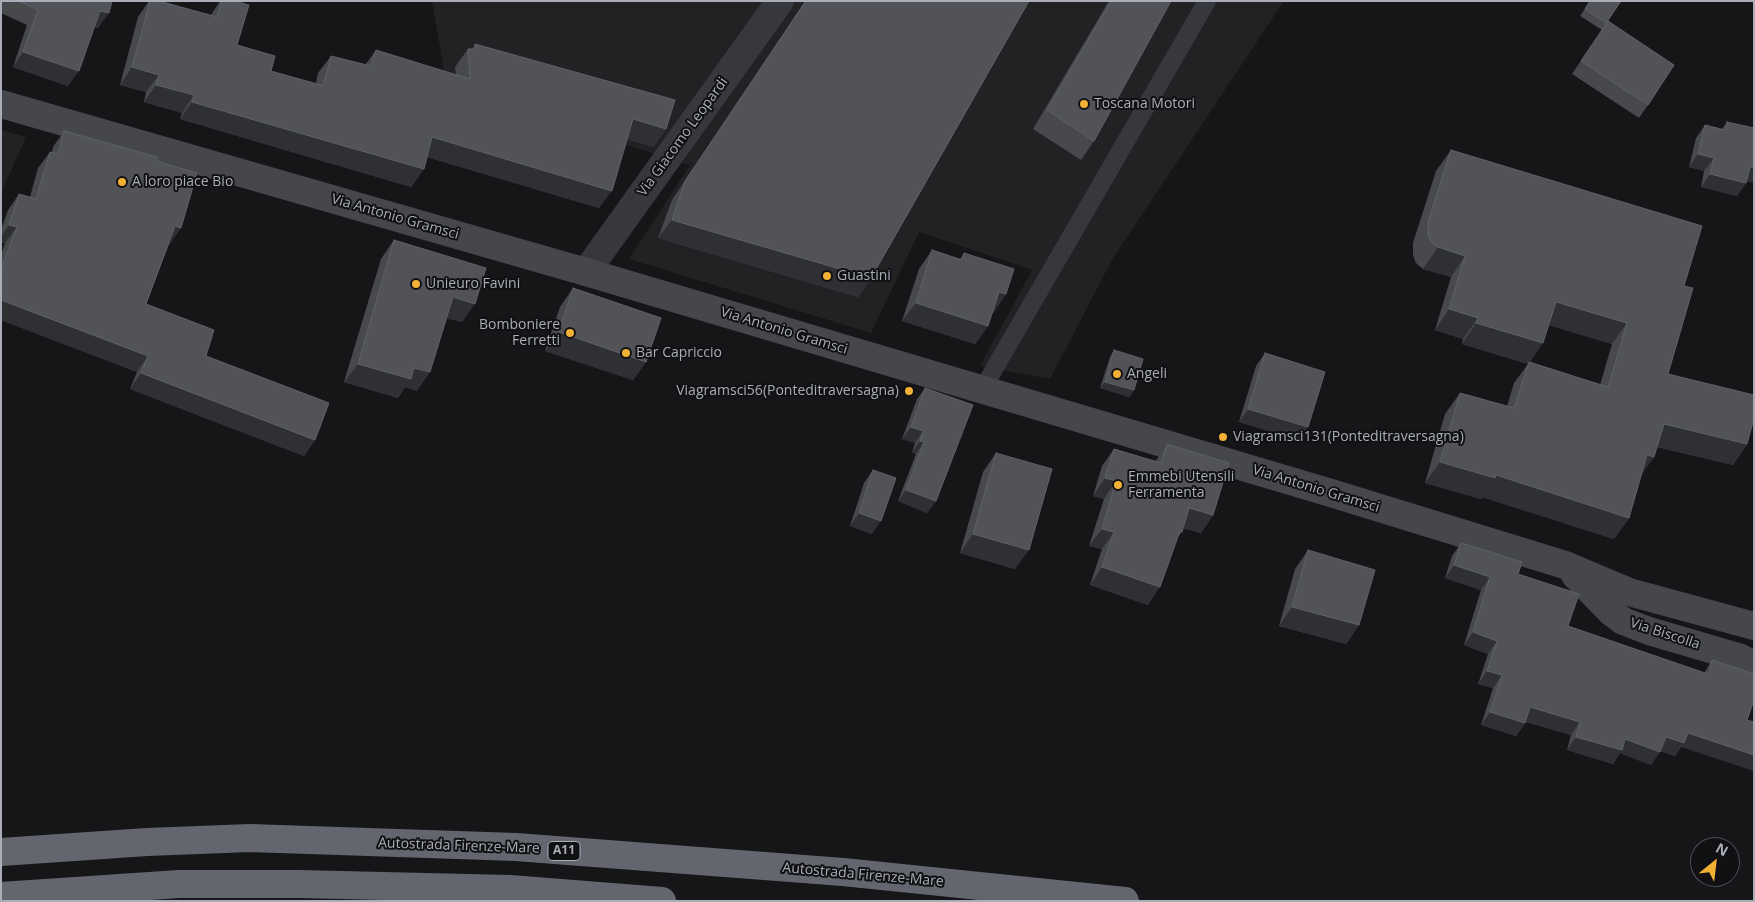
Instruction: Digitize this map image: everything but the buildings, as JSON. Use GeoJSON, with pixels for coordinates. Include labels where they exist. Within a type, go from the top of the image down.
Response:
{"type":"FeatureCollection","features":[{"type":"Feature","properties":{"kind":"highway","name":"Autostrada Firenze-Mare"},"geometry":{"type":"LineString","coordinates":[[1,852],[147,842],[250,838],[516,848],[844,872],[1125,901]]}},
{"type":"Feature","properties":{"kind":"highway"},"geometry":{"type":"LineString","coordinates":[[1,896],[179,884],[299,884],[510,889],[662,901]]}},
{"type":"Feature","properties":{"kind":"street","name":"Via Giacomo Leopardi"},"geometry":{"type":"LineString","coordinates":[[586,272],[780,1]]}},
{"type":"Feature","properties":{"kind":"street","name":"Via Antonio Gramsci"},"geometry":{"type":"LineString","coordinates":[[1,104],[586,272],[1565,565],[1629,592],[1754,626]]}},
{"type":"Feature","properties":{"kind":"street","name":"Via Biscolla"},"geometry":{"type":"LineString","coordinates":[[1565,565],[1611,612],[1623,621],[1649,631],[1741,658],[1754,665]]}},
{"type":"Feature","properties":{"kind":"lane"},"geometry":{"type":"LineString","coordinates":[[982,390],[1207,1]]}},
{"type":"Feature","properties":{"kind":"shaded area"},"geometry":{"type":"Polygon","coordinates":[[[432,1],[1284,1],[1113,258],[1050,379],[980,366],[1032,270],[919,232],[871,333],[629,259],[690,165],[447,89],[432,1]]]}},
{"type":"Feature","properties":{"kind":"shaded area"},"geometry":{"type":"Polygon","coordinates":[[[1,130],[26,137],[1,193],[1,130]]]}},
{"type":"Feature","properties":{"kind":"place","name":"Toscana Motori"},"geometry":{"type":"Point","coordinates":[1084,104]}},
{"type":"Feature","properties":{"kind":"place","name":"A loro piace Bio"},"geometry":{"type":"Point","coordinates":[122,182]}},
{"type":"Feature","properties":{"kind":"place","name":"Guastini"},"geometry":{"type":"Point","coordinates":[827,276]}},
{"type":"Feature","properties":{"kind":"place","name":"Unieuro Favini"},"geometry":{"type":"Point","coordinates":[416,284]}},
{"type":"Feature","properties":{"kind":"place","name":"Bomboniere Ferretti"},"geometry":{"type":"Point","coordinates":[570,333]}},
{"type":"Feature","properties":{"kind":"place","name":"Bar Capriccio"},"geometry":{"type":"Point","coordinates":[626,353]}},
{"type":"Feature","properties":{"kind":"place","name":"Angeli"},"geometry":{"type":"Point","coordinates":[1117,374]}},
{"type":"Feature","properties":{"kind":"place","name":"Viagramsci56(Ponteditraversagna)"},"geometry":{"type":"Point","coordinates":[909,391]}},
{"type":"Feature","properties":{"kind":"place","name":"Viagramsci131(Ponteditraversagna)"},"geometry":{"type":"Point","coordinates":[1223,437]}},
{"type":"Feature","properties":{"kind":"place","name":"Emmebi Utensili Ferramenta"},"geometry":{"type":"Point","coordinates":[1118,485]}}]}
